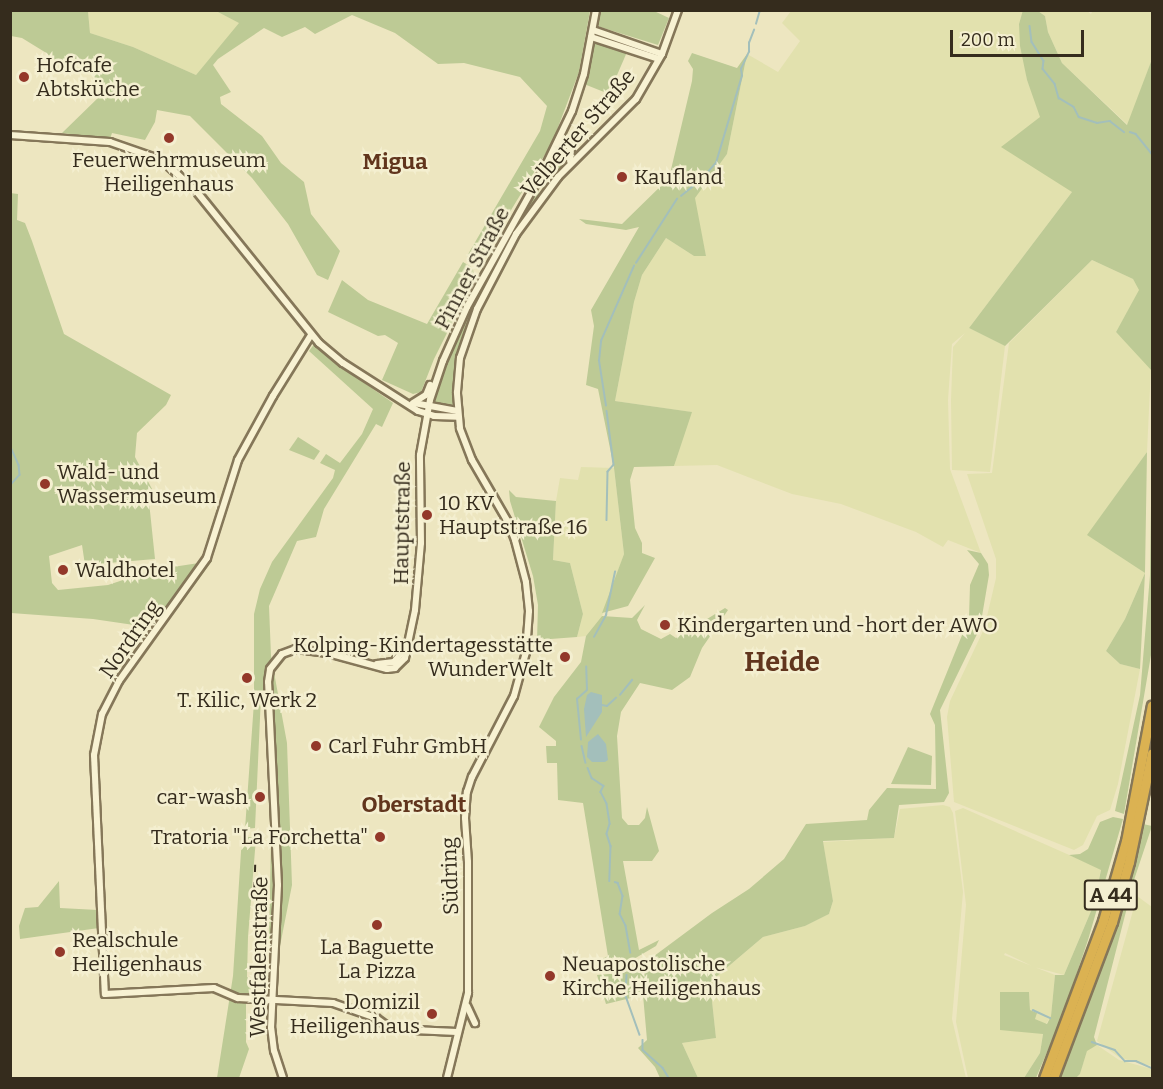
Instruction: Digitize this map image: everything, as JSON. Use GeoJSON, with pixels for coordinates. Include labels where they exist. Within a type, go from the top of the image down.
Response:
{"type":"FeatureCollection","features":[{"type":"Feature","properties":{"kind":"highway","name":"A 44"},"geometry":{"type":"LineString","coordinates":[[1044,1078],[1103,921],[1125,841],[1152,705]]}},
{"type":"Feature","properties":{"kind":"highway","name":"A 44"},"geometry":{"type":"LineString","coordinates":[[1053,1078],[1088,991],[1112,922],[1129,862],[1152,753]]}},
{"type":"Feature","properties":{"kind":"street","name":"Pinner Straße"},"geometry":{"type":"LineString","coordinates":[[427,411],[455,334],[557,144],[579,90],[596,10]]}},
{"type":"Feature","properties":{"kind":"street","name":"Velberter Straße"},"geometry":{"type":"LineString","coordinates":[[458,414],[460,358],[469,327],[505,254],[543,195],[568,165],[636,99],[660,56],[678,10]]}},
{"type":"Feature","properties":{"kind":"street"},"geometry":{"type":"LineString","coordinates":[[592,34],[660,56]]}},
{"type":"Feature","properties":{"kind":"street"},"geometry":{"type":"LineString","coordinates":[[10,135],[110,142],[162,160],[197,192],[311,334],[343,363],[427,411],[458,414]]}},
{"type":"Feature","properties":{"kind":"street"},"geometry":{"type":"LineString","coordinates":[[557,144],[566,144],[571,148],[568,165]]}},
{"type":"Feature","properties":{"kind":"street"},"geometry":{"type":"LineString","coordinates":[[536,183],[543,195]]}},
{"type":"Feature","properties":{"kind":"street","name":"Nordring"},"geometry":{"type":"LineString","coordinates":[[271,999],[236,998],[211,988],[105,994],[94,755],[102,714],[118,681],[207,558],[238,460],[311,334]]}},
{"type":"Feature","properties":{"kind":"street"},"geometry":{"type":"LineString","coordinates":[[413,403],[426,395],[442,352],[455,334]]}},
{"type":"Feature","properties":{"kind":"street"},"geometry":{"type":"LineString","coordinates":[[406,401],[427,411]]}},
{"type":"Feature","properties":{"kind":"street","name":"Hauptstraße"},"geometry":{"type":"LineString","coordinates":[[370,664],[387,669],[401,664],[410,640],[421,543],[420,455],[427,411]]}},
{"type":"Feature","properties":{"kind":"street","name":"Südring"},"geometry":{"type":"LineString","coordinates":[[447,1078],[457,1032],[466,1005],[466,796],[472,777],[514,696],[526,652],[528,611],[526,582],[515,540],[472,460],[458,414]]}},
{"type":"Feature","properties":{"kind":"street","name":"Hauptstraße"},"geometry":{"type":"LineString","coordinates":[[370,664],[394,662],[403,653],[410,640]]}},
{"type":"Feature","properties":{"kind":"street","name":"Westfalenstraße"},"geometry":{"type":"LineString","coordinates":[[283,1078],[271,1036],[277,893],[268,682],[270,669],[278,658],[288,651],[312,650],[370,664]]}},
{"type":"Feature","properties":{"kind":"street"},"geometry":{"type":"LineString","coordinates":[[271,999],[333,1003],[376,1018],[388,1027],[457,1032]]}},
{"type":"Feature","properties":{"kind":"street"},"geometry":{"type":"LineString","coordinates":[[466,1005],[475,1023]]}},
{"type":"Feature","properties":{"kind":"green space"},"geometry":{"type":"Polygon","coordinates":[[[1023,10],[1038,11],[1045,16],[1048,32],[1062,63],[1127,125],[1152,59],[1152,371],[1116,332],[1139,290],[1133,279],[1092,260],[1005,346],[969,328],[1072,192],[1001,147],[1040,117],[1027,80],[1020,46],[1019,24],[1023,10]]]}},
{"type":"Feature","properties":{"kind":"green space"},"geometry":{"type":"Polygon","coordinates":[[[1093,10],[1152,11],[1152,59],[1128,125],[1062,63],[1048,32],[1045,16],[1038,11],[1087,11],[1091,14],[1093,10]]]}},
{"type":"Feature","properties":{"kind":"green space"},"geometry":{"type":"Polygon","coordinates":[[[11,11],[88,11],[90,33],[133,47],[196,75],[239,23],[216,11],[590,11],[579,72],[552,143],[480,261],[467,256],[540,131],[547,106],[520,77],[464,63],[438,64],[395,33],[352,15],[315,34],[305,27],[282,37],[264,28],[218,59],[213,65],[231,92],[220,97],[221,104],[262,136],[281,163],[304,182],[311,214],[340,251],[328,280],[317,275],[288,224],[252,178],[190,116],[157,110],[155,122],[145,140],[112,133],[110,139],[62,133],[101,95],[94,75],[79,63],[49,59],[48,54],[22,38],[11,36],[11,11]]]}},
{"type":"Feature","properties":{"kind":"green space"},"geometry":{"type":"Polygon","coordinates":[[[88,11],[216,11],[240,23],[196,75],[133,47],[90,33],[88,11]]]}},
{"type":"Feature","properties":{"kind":"green space"},"geometry":{"type":"Polygon","coordinates":[[[599,11],[654,11],[669,18],[658,45],[600,27],[597,24],[599,11]]]}},
{"type":"Feature","properties":{"kind":"green space"},"geometry":{"type":"Polygon","coordinates":[[[791,11],[1023,11],[1019,24],[1027,80],[1072,192],[969,328],[1005,346],[990,472],[952,470],[953,347],[965,333],[952,344],[948,400],[950,469],[981,553],[948,540],[943,547],[916,532],[841,504],[792,494],[717,465],[674,466],[691,412],[615,401],[634,302],[642,275],[666,238],[694,256],[706,256],[694,198],[727,154],[747,54],[778,72],[800,41],[782,23],[791,11]]]}},
{"type":"Feature","properties":{"kind":"green space"},"geometry":{"type":"Polygon","coordinates":[[[594,42],[627,52],[611,89],[604,92],[584,84],[594,42]]]}},
{"type":"Feature","properties":{"kind":"green space"},"geometry":{"type":"Polygon","coordinates":[[[692,53],[737,68],[747,54],[727,154],[695,198],[706,256],[694,256],[666,238],[642,275],[634,302],[615,401],[692,412],[674,466],[634,467],[630,480],[635,528],[642,543],[642,553],[655,558],[628,606],[602,613],[624,554],[614,468],[598,389],[586,385],[594,326],[591,310],[639,227],[626,230],[586,224],[579,219],[622,224],[669,178],[692,81],[693,69],[688,61],[692,53]]]}},
{"type":"Feature","properties":{"kind":"green space"},"geometry":{"type":"Polygon","coordinates":[[[565,146],[569,149],[569,157],[542,188],[559,147],[565,146]]]}},
{"type":"Feature","properties":{"kind":"green space"},"geometry":{"type":"Polygon","coordinates":[[[537,188],[540,195],[514,232],[490,275],[464,334],[456,367],[454,406],[434,404],[437,388],[460,330],[537,188]]]}},
{"type":"Feature","properties":{"kind":"green space"},"geometry":{"type":"Polygon","coordinates":[[[10,193],[18,194],[17,220],[25,223],[64,334],[171,395],[166,405],[137,433],[135,457],[152,489],[148,492],[155,559],[85,565],[82,545],[49,556],[52,583],[58,590],[108,585],[153,570],[212,561],[180,605],[134,625],[93,619],[11,613],[10,193]]]}},
{"type":"Feature","properties":{"kind":"green space"},"geometry":{"type":"Polygon","coordinates":[[[1092,260],[1133,279],[1140,290],[1116,332],[1151,367],[1147,452],[1088,535],[1145,573],[1125,619],[1106,651],[1120,664],[1140,669],[1118,784],[1110,810],[1097,816],[1083,845],[1074,850],[954,802],[947,717],[950,701],[984,629],[996,578],[996,559],[967,474],[992,473],[1009,343],[1092,260]]]}},
{"type":"Feature","properties":{"kind":"green space"},"geometry":{"type":"Polygon","coordinates":[[[463,262],[473,268],[474,279],[434,359],[421,392],[413,394],[382,380],[398,343],[385,335],[378,336],[328,312],[342,280],[368,300],[427,324],[463,262]]]}},
{"type":"Feature","properties":{"kind":"green space"},"geometry":{"type":"Polygon","coordinates":[[[315,343],[333,361],[393,403],[382,427],[376,424],[324,509],[316,537],[297,541],[269,606],[271,656],[287,743],[292,885],[280,946],[269,939],[271,838],[266,694],[261,696],[255,828],[245,829],[254,702],[254,614],[260,589],[272,562],[333,478],[335,470],[320,463],[326,454],[340,463],[362,434],[373,409],[309,351],[315,343]]]}},
{"type":"Feature","properties":{"kind":"green space"},"geometry":{"type":"Polygon","coordinates":[[[1152,436],[1151,655],[1124,814],[1115,811],[1140,695],[1150,575],[1152,436]]]}},
{"type":"Feature","properties":{"kind":"green space"},"geometry":{"type":"Polygon","coordinates":[[[298,437],[320,451],[314,460],[289,450],[298,437]]]}},
{"type":"Feature","properties":{"kind":"green space"},"geometry":{"type":"Polygon","coordinates":[[[1147,452],[1145,573],[1087,535],[1147,452]]]}},
{"type":"Feature","properties":{"kind":"green space"},"geometry":{"type":"Polygon","coordinates":[[[581,467],[614,468],[624,554],[602,616],[586,636],[577,637],[583,614],[570,563],[553,560],[556,501],[560,478],[578,480],[581,467]]]}},
{"type":"Feature","properties":{"kind":"green space"},"geometry":{"type":"Polygon","coordinates":[[[509,490],[516,497],[556,501],[553,560],[570,563],[583,614],[577,637],[537,640],[538,605],[533,576],[510,501],[509,490]]]}},
{"type":"Feature","properties":{"kind":"green space"},"geometry":{"type":"Polygon","coordinates":[[[967,550],[981,553],[988,564],[989,575],[980,628],[940,710],[949,793],[944,802],[899,805],[894,838],[823,841],[833,901],[829,914],[805,926],[763,937],[710,982],[716,1038],[682,1043],[698,1078],[660,1078],[655,1067],[638,1048],[647,1040],[643,995],[606,1004],[597,975],[622,973],[638,968],[712,913],[749,889],[784,859],[806,824],[867,820],[869,810],[887,788],[936,789],[935,725],[930,714],[969,618],[970,585],[979,564],[967,550]]]}},
{"type":"Feature","properties":{"kind":"green space"},"geometry":{"type":"Polygon","coordinates":[[[1145,573],[1140,669],[1120,664],[1106,651],[1125,619],[1145,573]]]}},
{"type":"Feature","properties":{"kind":"green space"},"geometry":{"type":"Polygon","coordinates":[[[645,605],[637,620],[641,629],[661,639],[670,634],[676,638],[725,608],[728,610],[702,648],[690,677],[672,690],[640,683],[621,712],[617,736],[622,818],[628,825],[639,825],[645,818],[647,807],[659,851],[652,861],[623,861],[639,950],[659,940],[656,946],[627,963],[605,967],[599,961],[608,956],[583,803],[558,800],[557,763],[547,763],[546,746],[556,746],[556,741],[539,727],[554,697],[581,662],[586,636],[602,616],[632,618],[645,605]]]}},
{"type":"Feature","properties":{"kind":"green space"},"geometry":{"type":"Polygon","coordinates":[[[908,747],[932,756],[931,785],[891,784],[908,747]]]}},
{"type":"Feature","properties":{"kind":"green space"},"geometry":{"type":"Polygon","coordinates":[[[943,805],[950,807],[953,813],[963,892],[952,1019],[966,1078],[698,1078],[682,1043],[716,1038],[710,982],[763,937],[805,926],[829,914],[833,901],[823,842],[894,838],[900,809],[943,805]]]}},
{"type":"Feature","properties":{"kind":"green space"},"geometry":{"type":"Polygon","coordinates":[[[963,808],[1101,869],[1094,904],[1064,975],[1036,967],[1055,975],[1051,1016],[1046,1024],[1035,1019],[1030,1010],[1029,992],[1000,993],[1001,1029],[1043,1033],[1040,1053],[1024,1078],[968,1078],[956,1022],[966,905],[955,811],[963,808]],[[1005,953],[1004,955],[1031,966],[1005,953]]]}},
{"type":"Feature","properties":{"kind":"green space"},"geometry":{"type":"Polygon","coordinates":[[[1113,817],[1123,819],[1088,940],[1062,1017],[1036,1078],[1024,1078],[1040,1053],[1043,1034],[1000,1030],[1000,992],[1029,992],[1030,1010],[1037,1013],[1035,1019],[1047,1024],[1051,1016],[1055,975],[1064,975],[1094,904],[1101,870],[1069,855],[1080,854],[1088,849],[1100,822],[1113,817]]]}},
{"type":"Feature","properties":{"kind":"green space"},"geometry":{"type":"Polygon","coordinates":[[[1143,824],[1152,826],[1134,880],[1094,1037],[1097,1045],[1087,1051],[1080,1074],[1076,1078],[1059,1078],[1098,978],[1143,824]]]}},
{"type":"Feature","properties":{"kind":"green space"},"geometry":{"type":"Polygon","coordinates":[[[242,836],[256,838],[247,977],[253,981],[252,993],[246,993],[246,1042],[249,1049],[239,1078],[217,1078],[233,976],[242,836]]]}},
{"type":"Feature","properties":{"kind":"green space"},"geometry":{"type":"Polygon","coordinates":[[[59,881],[60,908],[98,910],[99,928],[20,939],[19,926],[25,908],[38,907],[59,881]]]}},
{"type":"Feature","properties":{"kind":"green space"},"geometry":{"type":"Polygon","coordinates":[[[1137,896],[1152,907],[1152,1066],[1120,1058],[1097,1041],[1137,896]]]}},
{"type":"Feature","properties":{"kind":"green space"},"geometry":{"type":"Polygon","coordinates":[[[1097,1045],[1119,1060],[1152,1069],[1152,1078],[1076,1078],[1080,1074],[1087,1050],[1097,1045]]]}},
{"type":"Feature","properties":{"kind":"water"},"geometry":{"type":"Polygon","coordinates":[[[591,692],[602,695],[602,712],[586,737],[584,709],[587,695],[591,692]]]}},
{"type":"Feature","properties":{"kind":"water"},"geometry":{"type":"Polygon","coordinates":[[[598,734],[606,744],[608,760],[605,762],[592,762],[587,757],[588,742],[598,734]]]}},
{"type":"Feature","properties":{"kind":"waterway"},"geometry":{"type":"LineString","coordinates":[[756,24],[760,10]]}},
{"type":"Feature","properties":{"kind":"waterway"},"geometry":{"type":"LineString","coordinates":[[1030,26],[1032,42],[1044,61],[1043,69],[1055,84],[1059,98],[1074,107],[1079,117],[1097,123],[1110,121],[1124,132]]}},
{"type":"Feature","properties":{"kind":"waterway"},"geometry":{"type":"LineString","coordinates":[[681,196],[701,180],[716,163],[754,30]]}},
{"type":"Feature","properties":{"kind":"waterway"},"geometry":{"type":"LineString","coordinates":[[1130,132],[1136,134],[1152,154]]}},
{"type":"Feature","properties":{"kind":"waterway"},"geometry":{"type":"LineString","coordinates":[[636,263],[677,199]]}},
{"type":"Feature","properties":{"kind":"waterway"},"geometry":{"type":"LineString","coordinates":[[606,406],[599,361],[601,341],[634,266]]}},
{"type":"Feature","properties":{"kind":"waterway"},"geometry":{"type":"LineString","coordinates":[[607,411],[614,465],[608,472],[607,520]]}},
{"type":"Feature","properties":{"kind":"waterway"},"geometry":{"type":"LineString","coordinates":[[10,445],[19,465],[20,475],[10,486]]}},
{"type":"Feature","properties":{"kind":"waterway"},"geometry":{"type":"LineString","coordinates":[[594,637],[606,615],[615,572]]}},
{"type":"Feature","properties":{"kind":"waterway"},"geometry":{"type":"LineString","coordinates":[[581,740],[577,699],[587,690],[586,667]]}},
{"type":"Feature","properties":{"kind":"waterway"},"geometry":{"type":"LineString","coordinates":[[620,695],[632,680]]}},
{"type":"Feature","properties":{"kind":"waterway"},"geometry":{"type":"LineString","coordinates":[[602,705],[607,706],[616,698]]}},
{"type":"Feature","properties":{"kind":"waterway"},"geometry":{"type":"LineString","coordinates":[[582,746],[586,763]]}},
{"type":"Feature","properties":{"kind":"waterway"},"geometry":{"type":"LineString","coordinates":[[588,768],[592,778],[604,786],[601,792],[607,804],[610,824],[607,834],[611,846],[610,881]]}},
{"type":"Feature","properties":{"kind":"waterway"},"geometry":{"type":"LineString","coordinates":[[615,882],[618,883],[623,896],[620,914],[626,926],[631,953]]}},
{"type":"Feature","properties":{"kind":"waterway"},"geometry":{"type":"LineString","coordinates":[[627,975],[626,996],[640,1035]]}},
{"type":"Feature","properties":{"kind":"waterway"},"geometry":{"type":"LineString","coordinates":[[1033,1010],[1050,1018]]}},
{"type":"Feature","properties":{"kind":"waterway"},"geometry":{"type":"LineString","coordinates":[[643,1040],[643,1050],[663,1068],[669,1078]]}},
{"type":"Feature","properties":{"kind":"waterway"},"geometry":{"type":"LineString","coordinates":[[1092,1042],[1115,1050],[1125,1061],[1136,1061],[1152,1068]]}},
{"type":"Feature","properties":{"kind":"railway"},"geometry":{"type":"LineString","coordinates":[[254,892],[255,865]]}},
{"type":"Feature","properties":{"kind":"place","name":"Hofcafe Abtsküche"},"geometry":{"type":"Point","coordinates":[24,77]}},
{"type":"Feature","properties":{"kind":"place","name":"Feuerwehrmuseum Heiligenhaus"},"geometry":{"type":"Point","coordinates":[169,138]}},
{"type":"Feature","properties":{"kind":"place","name":"Kaufland"},"geometry":{"type":"Point","coordinates":[622,177]}},
{"type":"Feature","properties":{"kind":"place","name":"Wald- und Wassermuseum"},"geometry":{"type":"Point","coordinates":[45,484]}},
{"type":"Feature","properties":{"kind":"place","name":"10 KV Hauptstraße 16"},"geometry":{"type":"Point","coordinates":[427,515]}},
{"type":"Feature","properties":{"kind":"place","name":"Waldhotel"},"geometry":{"type":"Point","coordinates":[63,570]}},
{"type":"Feature","properties":{"kind":"place","name":"Kindergarten und -hort der AWO"},"geometry":{"type":"Point","coordinates":[665,625]}},
{"type":"Feature","properties":{"kind":"place","name":"Kolping-Kindertagesstätte WunderWelt"},"geometry":{"type":"Point","coordinates":[565,657]}},
{"type":"Feature","properties":{"kind":"place","name":"T. Kilic, Werk 2"},"geometry":{"type":"Point","coordinates":[247,678]}},
{"type":"Feature","properties":{"kind":"place","name":"Carl Fuhr GmbH"},"geometry":{"type":"Point","coordinates":[316,746]}},
{"type":"Feature","properties":{"kind":"place","name":"car-wash"},"geometry":{"type":"Point","coordinates":[260,797]}},
{"type":"Feature","properties":{"kind":"place","name":"Tratoria \"La Forchetta\""},"geometry":{"type":"Point","coordinates":[380,837]}},
{"type":"Feature","properties":{"kind":"place","name":"La Baguette La Pizza"},"geometry":{"type":"Point","coordinates":[377,925]}},
{"type":"Feature","properties":{"kind":"place","name":"Realschule Heiligenhaus"},"geometry":{"type":"Point","coordinates":[60,952]}},
{"type":"Feature","properties":{"kind":"place","name":"Neuapostolische Kirche Heiligenhaus"},"geometry":{"type":"Point","coordinates":[550,976]}},
{"type":"Feature","properties":{"kind":"place","name":"Domizil Heiligenhaus"},"geometry":{"type":"Point","coordinates":[432,1014]}},
{"type":"Feature","properties":{"kind":"district","name":"Migua"},"geometry":{"type":"Point","coordinates":[395,162]}},
{"type":"Feature","properties":{"kind":"district","name":"Heide"},"geometry":{"type":"Point","coordinates":[782,663]}},
{"type":"Feature","properties":{"kind":"district","name":"Oberstadt"},"geometry":{"type":"Point","coordinates":[414,805]}}]}
